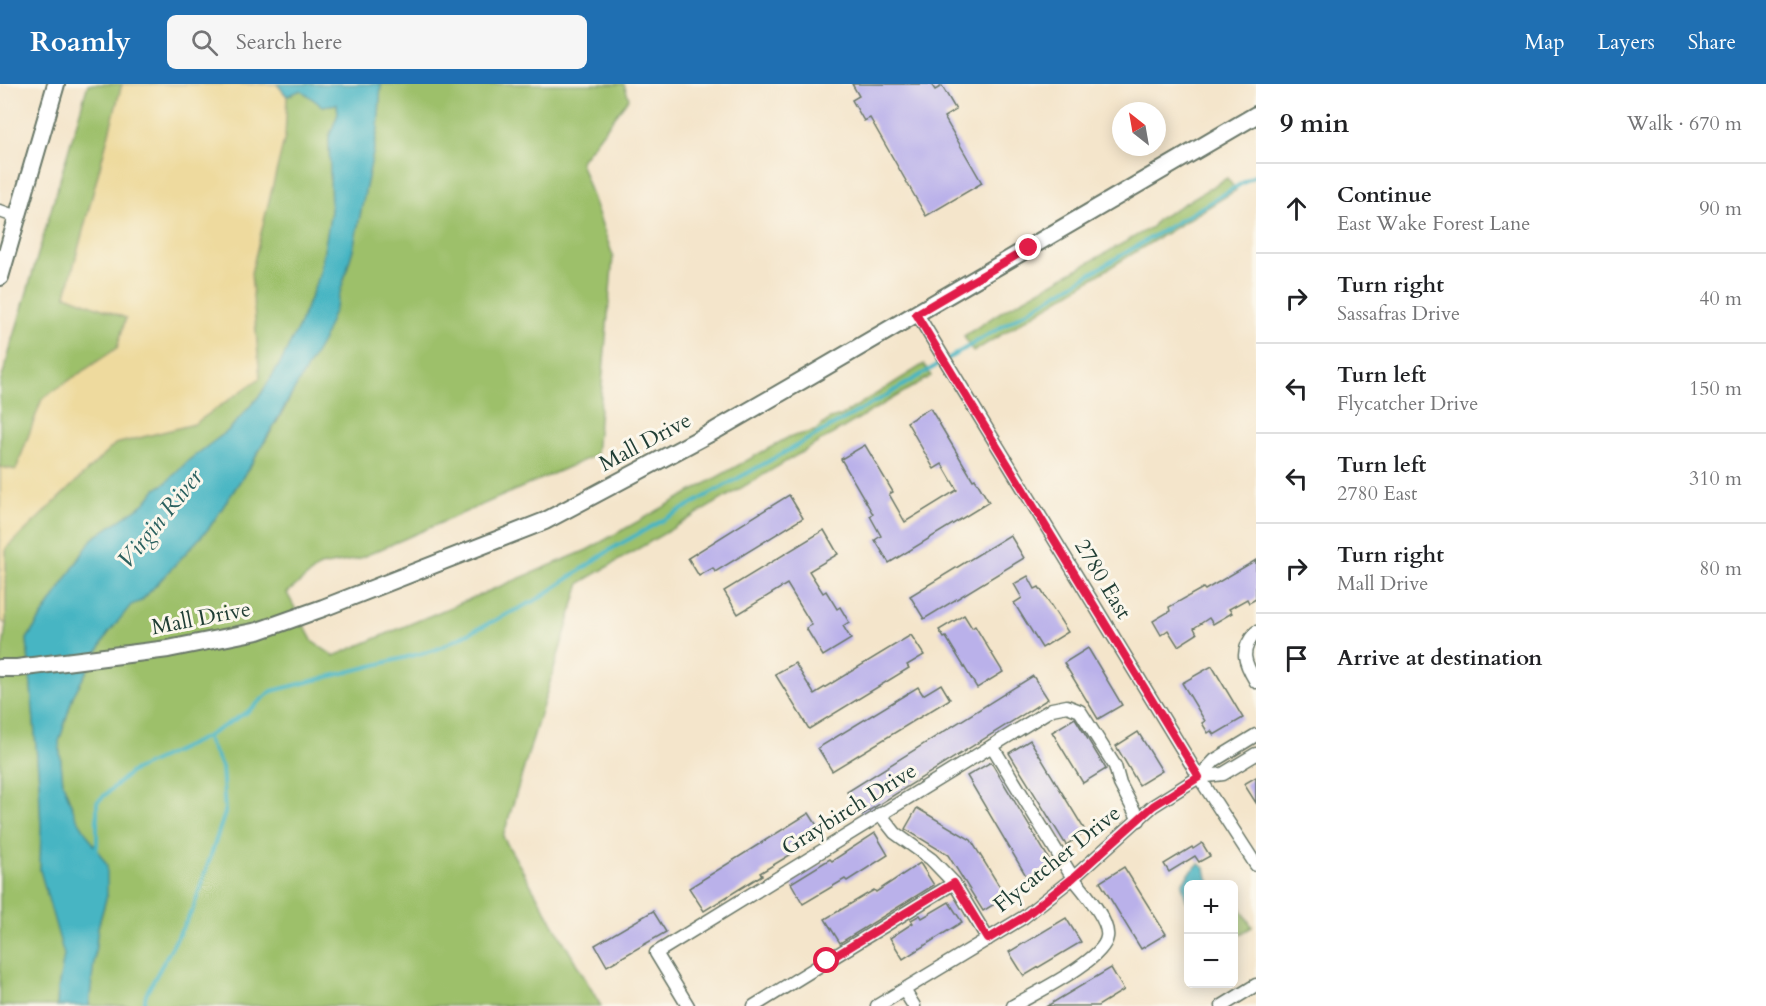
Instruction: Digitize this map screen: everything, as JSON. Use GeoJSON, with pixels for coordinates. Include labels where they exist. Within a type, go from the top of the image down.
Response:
{"type":"FeatureCollection","features":[{"type":"Feature","properties":{"kind":"main road"},"geometry":{"type":"LineString","coordinates":[[0,276],[56,84]]}},
{"type":"Feature","properties":{"kind":"main road","name":"Mall Drive"},"geometry":{"type":"LineString","coordinates":[[0,668],[17,668],[168,649],[258,631],[545,521],[716,430],[1256,116]]}},
{"type":"Feature","properties":{"kind":"street"},"geometry":{"type":"LineString","coordinates":[[0,211],[17,217]]}},
{"type":"Feature","properties":{"kind":"street","name":"2780 East"},"geometry":{"type":"LineString","coordinates":[[916,314],[1199,777],[1256,865]]}},
{"type":"Feature","properties":{"kind":"street"},"geometry":{"type":"LineString","coordinates":[[1256,632],[1251,637],[1244,654],[1247,667],[1256,682]]}},
{"type":"Feature","properties":{"kind":"street","name":"Graybirch Drive"},"geometry":{"type":"LineString","coordinates":[[688,1006],[656,953],[1052,709],[1067,706],[1080,711],[1115,766],[1120,784],[1139,820]]}},
{"type":"Feature","properties":{"kind":"street","name":"Flycatcher Drive"},"geometry":{"type":"LineString","coordinates":[[877,1006],[1024,917],[1073,878],[1153,806],[1199,777],[1215,760],[1256,735]]}},
{"type":"Feature","properties":{"kind":"street"},"geometry":{"type":"LineString","coordinates":[[992,746],[1073,878],[1087,893],[1108,934],[1104,948],[1090,961],[1013,1006]]}},
{"type":"Feature","properties":{"kind":"street","name":"Flycatcher Drive"},"geometry":{"type":"LineString","coordinates":[[1199,777],[1223,774],[1256,754]]}},
{"type":"Feature","properties":{"kind":"street"},"geometry":{"type":"LineString","coordinates":[[880,814],[895,833],[931,859],[954,883],[988,939]]}},
{"type":"Feature","properties":{"kind":"street"},"geometry":{"type":"LineString","coordinates":[[754,1006],[954,883]]}},
{"type":"Feature","properties":{"kind":"street"},"geometry":{"type":"LineString","coordinates":[[1222,1006],[1256,985]]}},
{"type":"Feature","properties":{"kind":"street"},"geometry":{"type":"LineString","coordinates":[[904,990],[914,1006]]}},
{"type":"Feature","properties":{"kind":"green space"},"geometry":{"type":"Polygon","coordinates":[[[88,84],[122,84],[66,295],[126,318],[117,348],[42,399],[16,470],[0,467],[0,384],[88,84]]]}},
{"type":"Feature","properties":{"kind":"green space"},"geometry":{"type":"Polygon","coordinates":[[[381,84],[624,84],[629,98],[580,162],[613,256],[596,455],[358,559],[320,566],[287,593],[313,642],[334,656],[587,550],[789,437],[815,431],[830,419],[841,416],[924,364],[931,376],[580,583],[503,837],[601,1006],[89,1006],[98,927],[107,895],[89,840],[76,817],[63,783],[59,742],[73,696],[107,635],[131,604],[141,601],[209,528],[283,412],[336,306],[353,249],[378,129],[381,84]]]}},
{"type":"Feature","properties":{"kind":"green space"},"geometry":{"type":"Polygon","coordinates":[[[301,90],[322,106],[337,104],[338,114],[329,137],[331,211],[320,274],[299,326],[281,362],[261,394],[229,430],[189,460],[166,483],[156,489],[145,503],[92,539],[27,639],[39,781],[40,870],[65,955],[57,1006],[0,1006],[0,671],[6,624],[6,549],[115,444],[194,424],[260,378],[251,273],[285,136],[287,96],[301,90]]]}},
{"type":"Feature","properties":{"kind":"green space"},"geometry":{"type":"Polygon","coordinates":[[[1227,178],[1236,190],[973,352],[964,336],[1004,310],[1152,227],[1158,219],[1227,178]]]}},
{"type":"Feature","properties":{"kind":"green space"},"geometry":{"type":"Polygon","coordinates":[[[1238,903],[1252,927],[1238,936],[1238,903]]]}},
{"type":"Feature","properties":{"kind":"sand"},"geometry":{"type":"Polygon","coordinates":[[[122,84],[277,84],[287,96],[285,136],[251,273],[260,378],[194,424],[115,444],[6,549],[6,624],[0,620],[0,467],[16,470],[42,399],[117,348],[126,318],[66,295],[122,84]]]}},
{"type":"Feature","properties":{"kind":"water","name":"Virgin River"},"geometry":{"type":"Polygon","coordinates":[[[277,84],[381,84],[378,129],[353,249],[336,306],[322,342],[252,463],[209,528],[141,601],[131,605],[107,635],[73,696],[59,742],[63,783],[76,817],[107,865],[107,895],[98,927],[89,1006],[57,1006],[64,955],[40,870],[39,781],[27,639],[92,539],[145,503],[156,489],[166,483],[189,460],[229,430],[261,394],[281,362],[299,326],[320,274],[331,211],[329,137],[338,114],[337,104],[322,106],[301,90],[287,96],[277,84]]]}},
{"type":"Feature","properties":{"kind":"water"},"geometry":{"type":"Polygon","coordinates":[[[1199,864],[1205,868],[1208,880],[1185,880],[1199,864]]]}},
{"type":"Feature","properties":{"kind":"building"},"geometry":{"type":"Polygon","coordinates":[[[852,84],[931,84],[935,90],[942,86],[956,110],[944,117],[982,183],[926,216],[870,118],[864,121],[852,100],[859,96],[852,84]]]}},
{"type":"Feature","properties":{"kind":"building"},"geometry":{"type":"Polygon","coordinates":[[[930,408],[973,480],[975,479],[989,502],[889,563],[875,540],[881,536],[870,516],[873,514],[841,459],[865,445],[893,492],[889,494],[905,522],[957,490],[942,464],[934,469],[907,422],[930,408]]]}},
{"type":"Feature","properties":{"kind":"building"},"geometry":{"type":"Polygon","coordinates":[[[789,495],[803,518],[715,572],[713,568],[699,576],[688,558],[789,495]]]}},
{"type":"Feature","properties":{"kind":"building"},"geometry":{"type":"Polygon","coordinates":[[[824,530],[838,554],[809,571],[823,593],[826,591],[837,609],[840,607],[849,622],[843,626],[851,639],[823,656],[806,628],[812,625],[787,584],[738,614],[724,591],[824,530]]]}},
{"type":"Feature","properties":{"kind":"building"},"geometry":{"type":"Polygon","coordinates":[[[1010,535],[1024,558],[924,619],[910,596],[1010,535]]]}},
{"type":"Feature","properties":{"kind":"building"},"geometry":{"type":"Polygon","coordinates":[[[1256,560],[1256,599],[1249,603],[1247,599],[1229,609],[1232,613],[1213,624],[1209,618],[1194,628],[1197,634],[1178,646],[1168,630],[1161,635],[1153,621],[1170,611],[1169,607],[1203,588],[1205,590],[1256,560]]]}},
{"type":"Feature","properties":{"kind":"building"},"geometry":{"type":"Polygon","coordinates":[[[1028,576],[1035,589],[1039,587],[1068,632],[1042,648],[1014,603],[1022,598],[1014,584],[1028,576]]]}},
{"type":"Feature","properties":{"kind":"building"},"geometry":{"type":"Polygon","coordinates":[[[964,615],[972,628],[975,626],[1003,672],[977,688],[946,637],[944,638],[939,630],[964,615]]]}},
{"type":"Feature","properties":{"kind":"building"},"geometry":{"type":"Polygon","coordinates":[[[911,635],[924,655],[907,665],[909,668],[809,729],[775,674],[795,663],[814,694],[911,635]]]}},
{"type":"Feature","properties":{"kind":"building"},"geometry":{"type":"Polygon","coordinates":[[[1088,648],[1122,705],[1098,719],[1064,663],[1088,648]]]}},
{"type":"Feature","properties":{"kind":"building"},"geometry":{"type":"Polygon","coordinates":[[[1212,666],[1243,718],[1214,735],[1211,731],[1208,733],[1202,723],[1205,721],[1182,683],[1212,666]]]}},
{"type":"Feature","properties":{"kind":"building"},"geometry":{"type":"Polygon","coordinates":[[[1033,676],[1048,699],[862,815],[847,792],[1033,676]]]}},
{"type":"Feature","properties":{"kind":"building"},"geometry":{"type":"Polygon","coordinates":[[[941,684],[950,699],[832,771],[818,748],[918,687],[923,695],[941,684]]]}},
{"type":"Feature","properties":{"kind":"building"},"geometry":{"type":"Polygon","coordinates":[[[1075,718],[1106,769],[1083,783],[1052,732],[1075,718]]]}},
{"type":"Feature","properties":{"kind":"building"},"geometry":{"type":"Polygon","coordinates":[[[1138,732],[1162,771],[1139,785],[1116,746],[1138,732]]]}},
{"type":"Feature","properties":{"kind":"building"},"geometry":{"type":"Polygon","coordinates":[[[1030,740],[1086,832],[1066,845],[1009,753],[1030,740]]]}},
{"type":"Feature","properties":{"kind":"building"},"geometry":{"type":"Polygon","coordinates":[[[991,762],[1052,864],[1028,879],[967,776],[991,762]]]}},
{"type":"Feature","properties":{"kind":"building"},"geometry":{"type":"Polygon","coordinates":[[[1256,777],[1256,803],[1244,784],[1256,777]]]}},
{"type":"Feature","properties":{"kind":"building"},"geometry":{"type":"Polygon","coordinates":[[[917,808],[971,840],[1006,897],[983,911],[948,855],[905,829],[917,808]]]}},
{"type":"Feature","properties":{"kind":"building"},"geometry":{"type":"Polygon","coordinates":[[[809,813],[823,835],[760,873],[762,875],[704,911],[689,888],[809,813]]]}},
{"type":"Feature","properties":{"kind":"building"},"geometry":{"type":"Polygon","coordinates":[[[875,833],[888,855],[847,881],[845,879],[803,904],[791,883],[830,859],[832,861],[875,833]]]}},
{"type":"Feature","properties":{"kind":"building"},"geometry":{"type":"Polygon","coordinates":[[[1202,843],[1210,856],[1199,862],[1195,856],[1169,872],[1164,864],[1202,843]]]}},
{"type":"Feature","properties":{"kind":"building"},"geometry":{"type":"Polygon","coordinates":[[[920,863],[934,885],[840,943],[825,919],[874,890],[876,892],[920,863]]]}},
{"type":"Feature","properties":{"kind":"building"},"geometry":{"type":"Polygon","coordinates":[[[1124,867],[1166,934],[1141,949],[1100,882],[1124,867]]]}},
{"type":"Feature","properties":{"kind":"building"},"geometry":{"type":"Polygon","coordinates":[[[949,902],[962,922],[903,959],[890,938],[913,923],[911,920],[920,915],[922,918],[949,902]]]}},
{"type":"Feature","properties":{"kind":"building"},"geometry":{"type":"Polygon","coordinates":[[[653,911],[666,932],[607,966],[595,945],[653,911]]]}},
{"type":"Feature","properties":{"kind":"building"},"geometry":{"type":"Polygon","coordinates":[[[1066,918],[1081,942],[1024,976],[1009,952],[1066,918]]]}},
{"type":"Feature","properties":{"kind":"building"},"geometry":{"type":"Polygon","coordinates":[[[1111,968],[1124,990],[1098,1006],[1047,1006],[1111,968]]]}},
{"type":"Feature","properties":{"kind":"waterway"},"geometry":{"type":"LineString","coordinates":[[95,855],[97,802],[131,772],[206,737],[247,712],[272,691],[435,650],[538,599],[613,548],[882,398],[1256,175]]}},
{"type":"Feature","properties":{"kind":"waterway"},"geometry":{"type":"LineString","coordinates":[[144,1006],[146,994],[193,909],[225,813],[222,767],[206,737]]}},
{"type":"Feature","properties":{"kind":"route"},"geometry":{"type":"LineString","coordinates":[[827,961],[954,883],[988,939],[1024,917],[1073,878],[1153,806],[1199,777],[916,314],[1029,248]]}}]}
